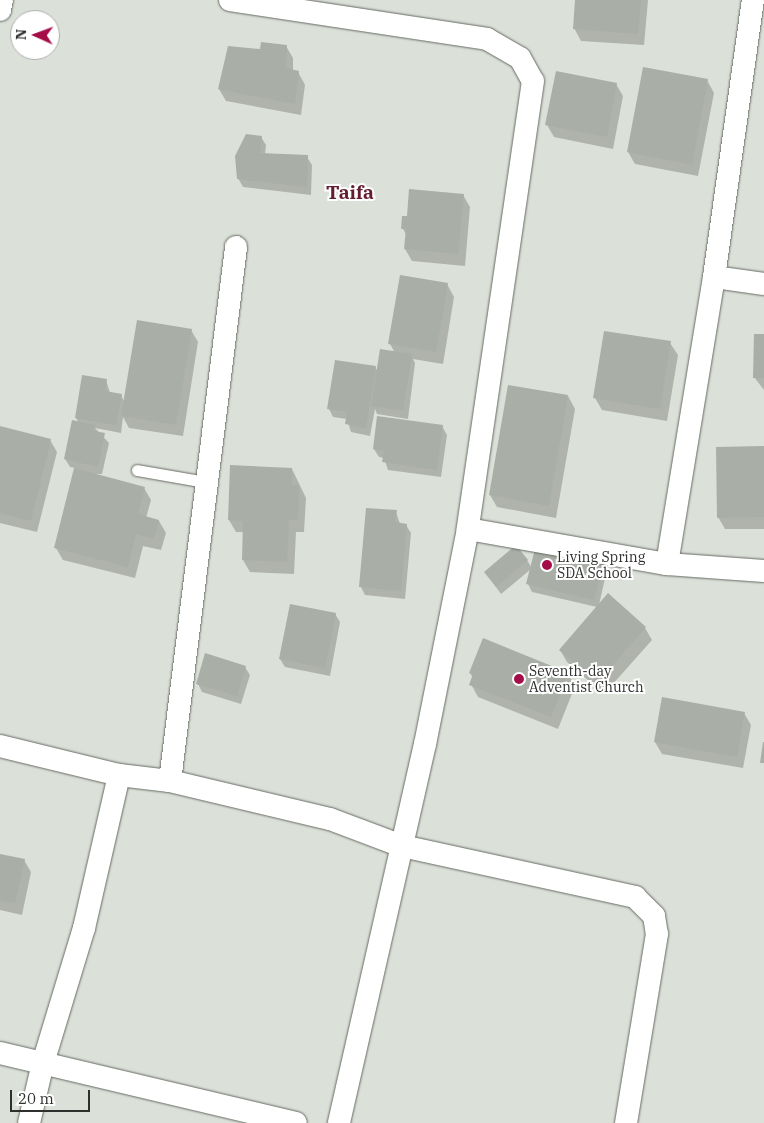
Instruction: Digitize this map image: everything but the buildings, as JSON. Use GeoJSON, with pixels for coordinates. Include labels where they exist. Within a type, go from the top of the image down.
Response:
{"type":"FeatureCollection","features":[{"type":"Feature","properties":{"kind":"street"},"geometry":{"type":"LineString","coordinates":[[0,10],[2,0]]}},
{"type":"Feature","properties":{"kind":"street"},"geometry":{"type":"LineString","coordinates":[[230,0],[487,39],[520,58],[533,81],[468,530],[402,846],[339,1123]]}},
{"type":"Feature","properties":{"kind":"street"},"geometry":{"type":"LineString","coordinates":[[667,564],[714,277],[752,0]]}},
{"type":"Feature","properties":{"kind":"street"},"geometry":{"type":"LineString","coordinates":[[170,781],[236,247]]}},
{"type":"Feature","properties":{"kind":"street"},"geometry":{"type":"LineString","coordinates":[[714,277],[764,284]]}},
{"type":"Feature","properties":{"kind":"street"},"geometry":{"type":"LineString","coordinates":[[468,530],[667,564],[764,571]]}},
{"type":"Feature","properties":{"kind":"street"},"geometry":{"type":"LineString","coordinates":[[0,746],[119,775],[170,781],[330,819],[402,846],[602,888],[635,897],[654,916],[657,934],[626,1123]]}},
{"type":"Feature","properties":{"kind":"street"},"geometry":{"type":"LineString","coordinates":[[29,1123],[42,1063],[84,928],[119,775]]}},
{"type":"Feature","properties":{"kind":"street"},"geometry":{"type":"LineString","coordinates":[[0,1053],[296,1123]]}},
{"type":"Feature","properties":{"kind":"lane"},"geometry":{"type":"LineString","coordinates":[[137,470],[206,482]]}},
{"type":"Feature","properties":{"kind":"place","name":"Living Spring SDA School"},"geometry":{"type":"Point","coordinates":[547,565]}},
{"type":"Feature","properties":{"kind":"place","name":"Seventh-day Adventist Church"},"geometry":{"type":"Point","coordinates":[519,679]}},
{"type":"Feature","properties":{"kind":"district","name":"Taifa"},"geometry":{"type":"Point","coordinates":[350,193]}}]}
